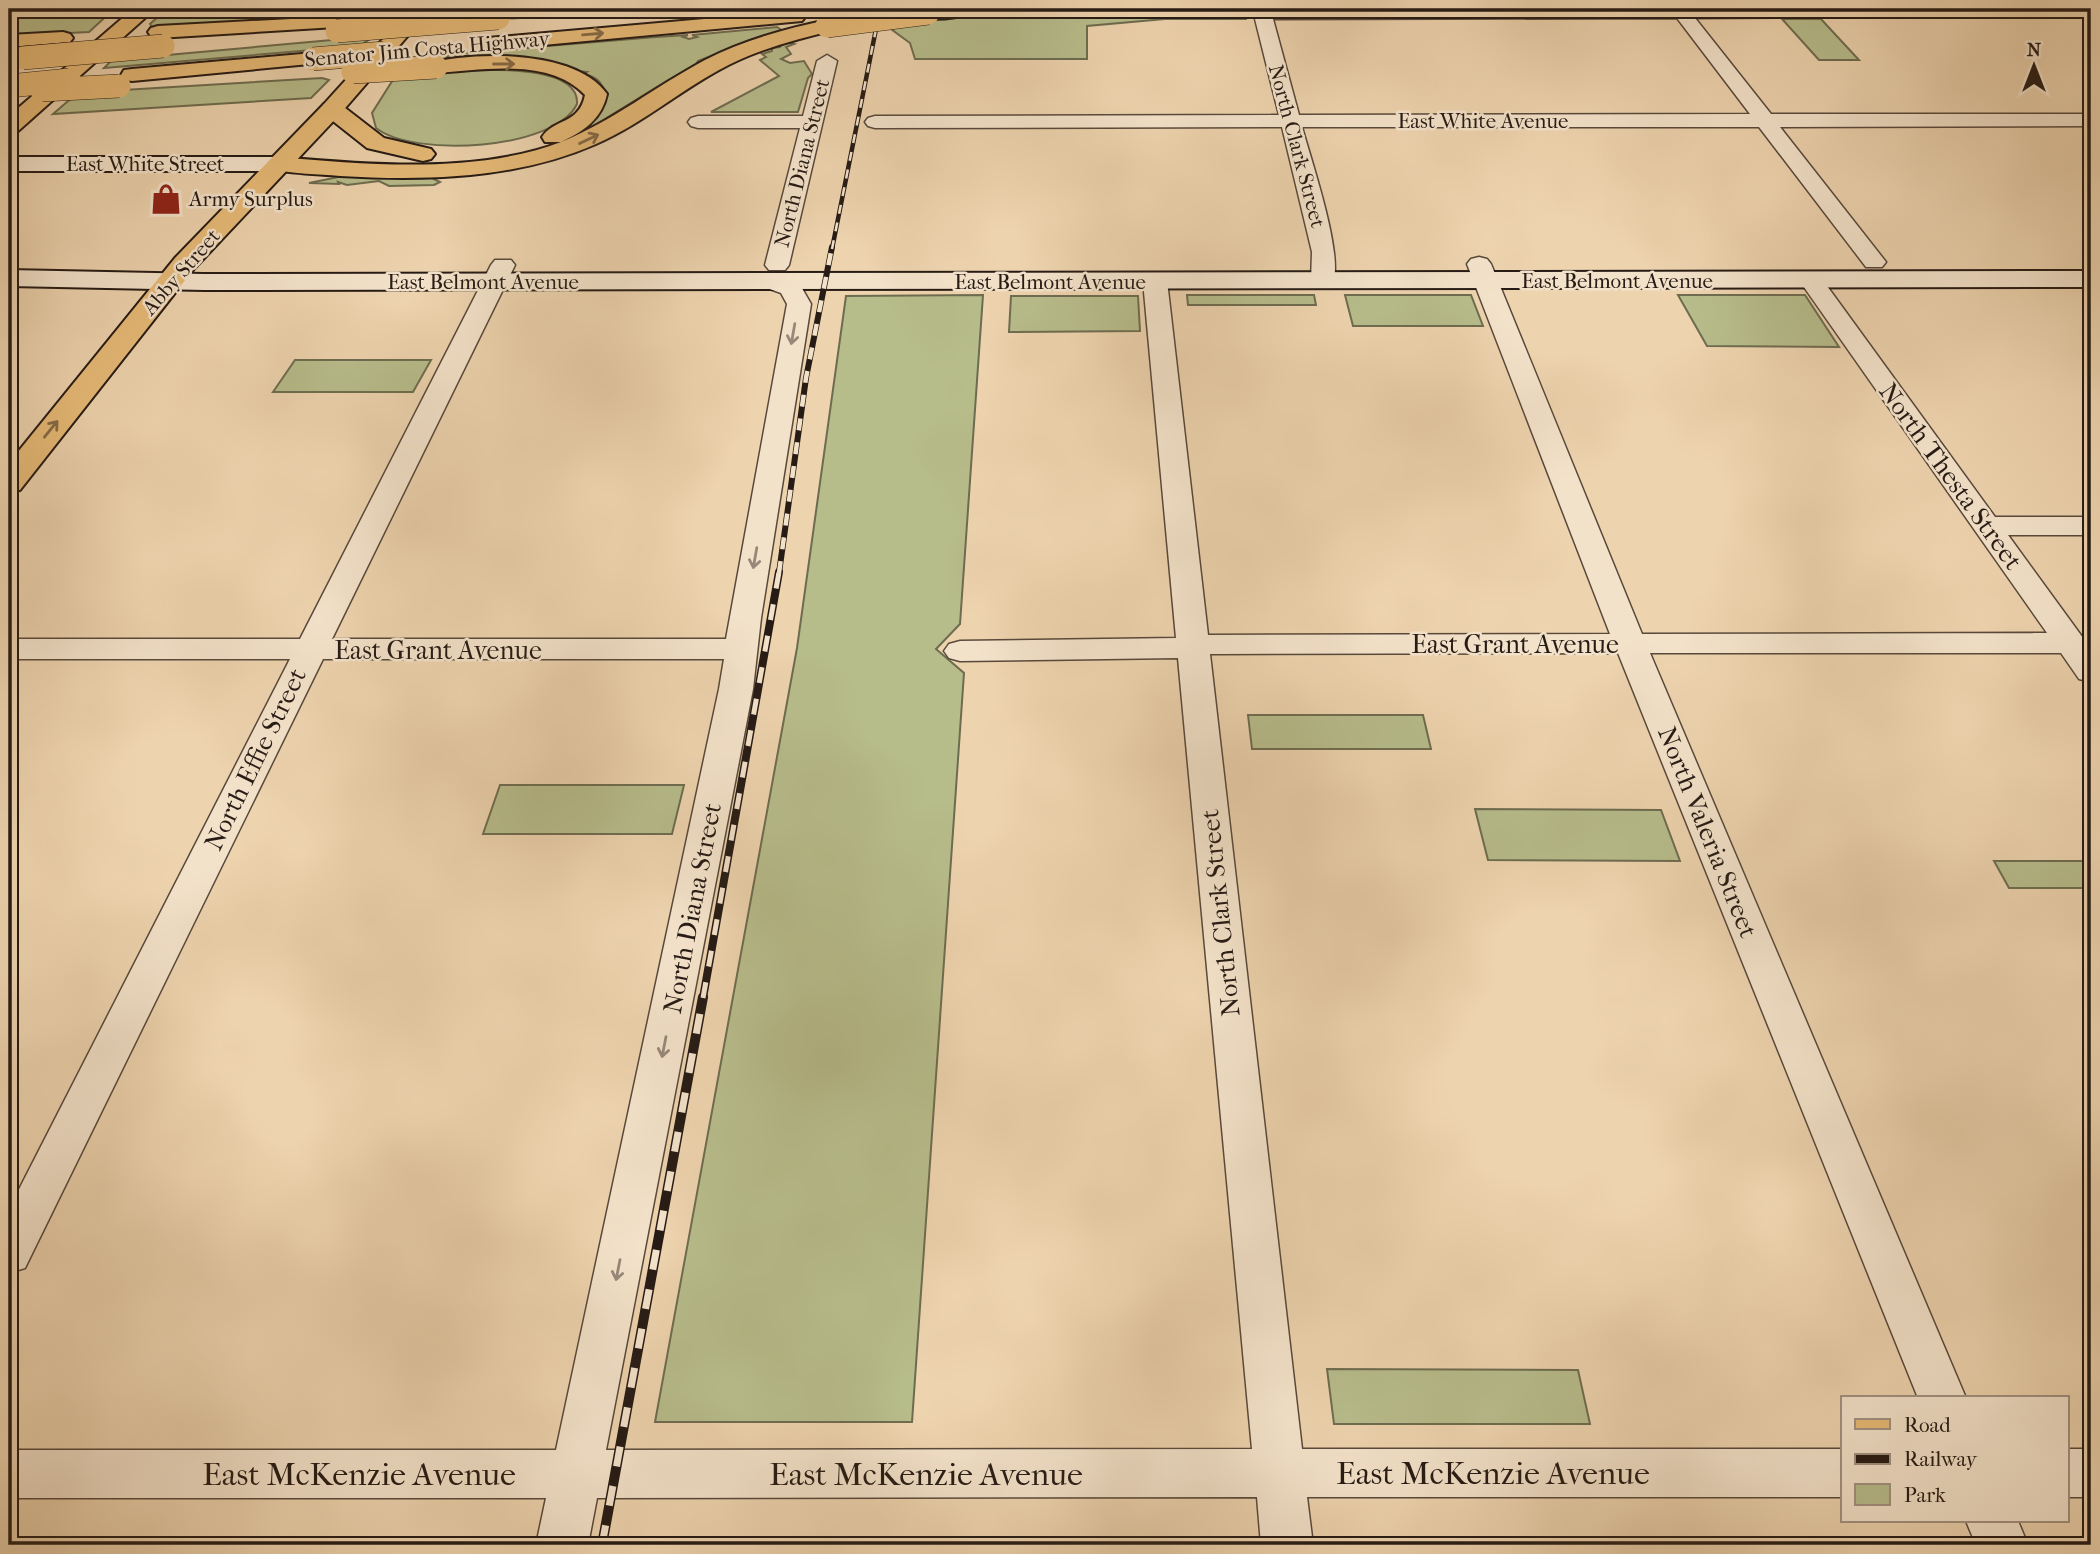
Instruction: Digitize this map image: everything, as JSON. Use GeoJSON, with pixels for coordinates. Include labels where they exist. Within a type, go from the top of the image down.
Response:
{"type":"FeatureCollection","features":[{"type":"Feature","properties":{"kind":"main road"},"geometry":{"type":"LineString","coordinates":[[9,127],[145,9]]}},
{"type":"Feature","properties":{"kind":"main road","name":"Abby Street"},"geometry":{"type":"LineString","coordinates":[[9,483],[177,273],[332,109],[421,9]]}},
{"type":"Feature","properties":{"kind":"main road","name":"Senator Jim Costa Highway"},"geometry":{"type":"LineString","coordinates":[[306,67],[452,47],[826,20],[888,9]]}},
{"type":"Feature","properties":{"kind":"main road"},"geometry":{"type":"LineString","coordinates":[[280,164],[318,168],[443,169],[529,159],[589,139],[698,72],[743,50],[826,20],[969,9]]}},
{"type":"Feature","properties":{"kind":"main road","name":"Senator Jim Costa Highway"},"geometry":{"type":"LineString","coordinates":[[16,59],[160,39],[542,11]]}},
{"type":"Feature","properties":{"kind":"main road"},"geometry":{"type":"LineString","coordinates":[[9,41],[63,38],[160,39]]}},
{"type":"Feature","properties":{"kind":"main road"},"geometry":{"type":"LineString","coordinates":[[9,86],[306,67],[501,64],[542,67],[574,75],[585,80],[596,94],[591,110],[572,128],[540,142],[484,154],[439,159],[323,160],[280,164]]}},
{"type":"Feature","properties":{"kind":"main road"},"geometry":{"type":"LineString","coordinates":[[9,93],[125,80]]}},
{"type":"Feature","properties":{"kind":"main road"},"geometry":{"type":"LineString","coordinates":[[332,109],[353,124],[363,136],[384,146],[432,154],[484,154]]}},
{"type":"Feature","properties":{"kind":"main road","name":"East White Street"},"geometry":{"type":"LineString","coordinates":[[9,164],[280,164]]}},
{"type":"Feature","properties":{"kind":"main road","name":"East Belmont Avenue"},"geometry":{"type":"LineString","coordinates":[[9,261],[177,273]]}},
{"type":"Feature","properties":{"kind":"main road","name":"East Belmont Avenue"},"geometry":{"type":"LineString","coordinates":[[1482,272],[1874,262],[2091,262]]}},
{"type":"Feature","properties":{"kind":"main road","name":"East Belmont Avenue"},"geometry":{"type":"LineString","coordinates":[[499,273],[664,282],[775,273],[1155,281],[1323,272]]}},
{"type":"Feature","properties":{"kind":"main road","name":"East Belmont Avenue"},"geometry":{"type":"LineString","coordinates":[[9,278],[177,273],[1482,272],[1811,280],[2091,279]]}},
{"type":"Feature","properties":{"kind":"street"},"geometry":{"type":"LineString","coordinates":[[1680,10],[2091,11]]}},
{"type":"Feature","properties":{"kind":"street"},"geometry":{"type":"LineString","coordinates":[[1680,10],[1874,262]]}},
{"type":"Feature","properties":{"kind":"street","name":"North Clark Street"},"geometry":{"type":"LineString","coordinates":[[1323,272],[1322,243],[1264,19],[1267,14],[1680,10]]}},
{"type":"Feature","properties":{"kind":"street","name":"North Diana Street"},"geometry":{"type":"LineString","coordinates":[[562,1545],[737,689],[741,649],[799,304],[790,288],[775,273],[827,61]]}},
{"type":"Feature","properties":{"kind":"street","name":"East White Avenue"},"geometry":{"type":"LineString","coordinates":[[875,121],[2091,120]]}},
{"type":"Feature","properties":{"kind":"street"},"geometry":{"type":"LineString","coordinates":[[698,122],[812,122]]}},
{"type":"Feature","properties":{"kind":"street","name":"North Valeria Street"},"geometry":{"type":"LineString","coordinates":[[1482,272],[1630,643],[1941,1396]]}},
{"type":"Feature","properties":{"kind":"street","name":"North Effie Street"},"geometry":{"type":"LineString","coordinates":[[9,1254],[499,273]]}},
{"type":"Feature","properties":{"kind":"street","name":"North Thesta Street"},"geometry":{"type":"LineString","coordinates":[[1811,280],[2091,672]]}},
{"type":"Feature","properties":{"kind":"street","name":"North Clark Street"},"geometry":{"type":"LineString","coordinates":[[1155,281],[1287,1545]]}},
{"type":"Feature","properties":{"kind":"street"},"geometry":{"type":"LineString","coordinates":[[1987,526],[2091,526]]}},
{"type":"Feature","properties":{"kind":"street","name":"East Grant Avenue"},"geometry":{"type":"LineString","coordinates":[[960,651],[1168,649],[1217,644],[2071,643]]}},
{"type":"Feature","properties":{"kind":"street","name":"East Grant Avenue"},"geometry":{"type":"LineString","coordinates":[[9,649],[741,649]]}},
{"type":"Feature","properties":{"kind":"street","name":"East McKenzie Avenue"},"geometry":{"type":"LineString","coordinates":[[9,1474],[1841,1473]]}},
{"type":"Feature","properties":{"kind":"street"},"geometry":{"type":"LineString","coordinates":[[2068,1473],[2091,1473]]}},
{"type":"Feature","properties":{"kind":"street"},"geometry":{"type":"LineString","coordinates":[[1992,1522],[2002,1545]]}},
{"type":"Feature","properties":{"kind":"green space"},"geometry":{"type":"Polygon","coordinates":[[[9,9],[114,9],[89,32],[9,36],[9,9]]]}},
{"type":"Feature","properties":{"kind":"green space"},"geometry":{"type":"Polygon","coordinates":[[[167,9],[397,9],[391,15],[153,28],[150,24],[167,9]]]}},
{"type":"Feature","properties":{"kind":"green space"},"geometry":{"type":"Polygon","coordinates":[[[1032,9],[1261,9],[1251,12],[1246,19],[1165,19],[1087,26],[1087,59],[915,59],[910,43],[891,29],[923,19],[1032,9]]]}},
{"type":"Feature","properties":{"kind":"green space"},"geometry":{"type":"Polygon","coordinates":[[[1782,19],[1821,19],[1859,60],[1819,60],[1782,19]]]}},
{"type":"Feature","properties":{"kind":"green space"},"geometry":{"type":"Polygon","coordinates":[[[777,27],[783,31],[698,61],[696,64],[699,64],[592,127],[585,126],[599,104],[603,89],[594,78],[584,74],[587,72],[483,61],[411,59],[449,55],[447,57],[454,59],[458,57],[452,54],[656,37],[688,35],[683,37],[689,39],[697,37],[692,35],[777,27]]]}},
{"type":"Feature","properties":{"kind":"green space"},"geometry":{"type":"Polygon","coordinates":[[[372,38],[359,46],[104,68],[112,60],[372,38]]]}},
{"type":"Feature","properties":{"kind":"green space"},"geometry":{"type":"Polygon","coordinates":[[[784,42],[794,44],[786,47],[791,54],[781,59],[790,63],[804,61],[812,74],[808,78],[798,112],[711,112],[779,76],[760,60],[766,57],[762,54],[780,47],[784,42]]]}},
{"type":"Feature","properties":{"kind":"green space"},"geometry":{"type":"Polygon","coordinates":[[[462,70],[510,70],[549,76],[564,82],[574,91],[577,104],[564,119],[542,131],[514,140],[482,144],[450,146],[420,143],[395,137],[376,128],[372,113],[396,75],[462,70]]]}},
{"type":"Feature","properties":{"kind":"green space"},"geometry":{"type":"Polygon","coordinates":[[[322,78],[329,80],[311,98],[53,114],[75,95],[90,92],[322,78]]]}},
{"type":"Feature","properties":{"kind":"green space"},"geometry":{"type":"Polygon","coordinates":[[[353,174],[428,176],[440,182],[434,185],[389,186],[379,181],[347,185],[338,182],[339,184],[309,183],[353,174]]]}},
{"type":"Feature","properties":{"kind":"green space"},"geometry":{"type":"Polygon","coordinates":[[[983,295],[960,624],[936,649],[964,673],[912,1422],[655,1422],[797,648],[846,296],[983,295]]]}},
{"type":"Feature","properties":{"kind":"green space"},"geometry":{"type":"Polygon","coordinates":[[[1187,295],[1314,295],[1316,305],[1188,305],[1187,295]]]}},
{"type":"Feature","properties":{"kind":"green space"},"geometry":{"type":"Polygon","coordinates":[[[1345,295],[1471,295],[1483,326],[1353,326],[1345,295]]]}},
{"type":"Feature","properties":{"kind":"green space"},"geometry":{"type":"Polygon","coordinates":[[[1678,295],[1805,295],[1839,347],[1707,346],[1678,295]]]}},
{"type":"Feature","properties":{"kind":"green space"},"geometry":{"type":"Polygon","coordinates":[[[1011,296],[1138,296],[1140,331],[1009,332],[1011,296]]]}},
{"type":"Feature","properties":{"kind":"green space"},"geometry":{"type":"Polygon","coordinates":[[[295,360],[431,360],[413,392],[273,392],[295,360]]]}},
{"type":"Feature","properties":{"kind":"green space"},"geometry":{"type":"Polygon","coordinates":[[[1248,715],[1423,715],[1431,749],[1252,749],[1248,715]]]}},
{"type":"Feature","properties":{"kind":"green space"},"geometry":{"type":"Polygon","coordinates":[[[500,785],[684,785],[672,834],[483,834],[500,785]]]}},
{"type":"Feature","properties":{"kind":"green space"},"geometry":{"type":"Polygon","coordinates":[[[1475,809],[1661,810],[1680,861],[1488,860],[1475,809]]]}},
{"type":"Feature","properties":{"kind":"green space"},"geometry":{"type":"Polygon","coordinates":[[[1994,861],[2091,861],[2091,888],[2009,888],[1994,861]]]}},
{"type":"Feature","properties":{"kind":"green space"},"geometry":{"type":"Polygon","coordinates":[[[1327,1369],[1578,1370],[1590,1424],[1334,1424],[1327,1369]]]}},
{"type":"Feature","properties":{"kind":"green space"},"geometry":{"type":"Polygon","coordinates":[[[1341,1538],[1612,1538],[1613,1545],[1342,1545],[1341,1538]]]}},
{"type":"Feature","properties":{"kind":"railway"},"geometry":{"type":"LineString","coordinates":[[832,249],[880,9]]}},
{"type":"Feature","properties":{"kind":"railway"},"geometry":{"type":"LineString","coordinates":[[779,573],[806,378],[832,247]]}},
{"type":"Feature","properties":{"kind":"railway"},"geometry":{"type":"LineString","coordinates":[[703,998],[779,572]]}},
{"type":"Feature","properties":{"kind":"railway"},"geometry":{"type":"LineString","coordinates":[[602,1545],[703,997]]}},
{"type":"Feature","properties":{"kind":"place","name":"Army Surplus"},"geometry":{"type":"Point","coordinates":[166,199]}}]}
